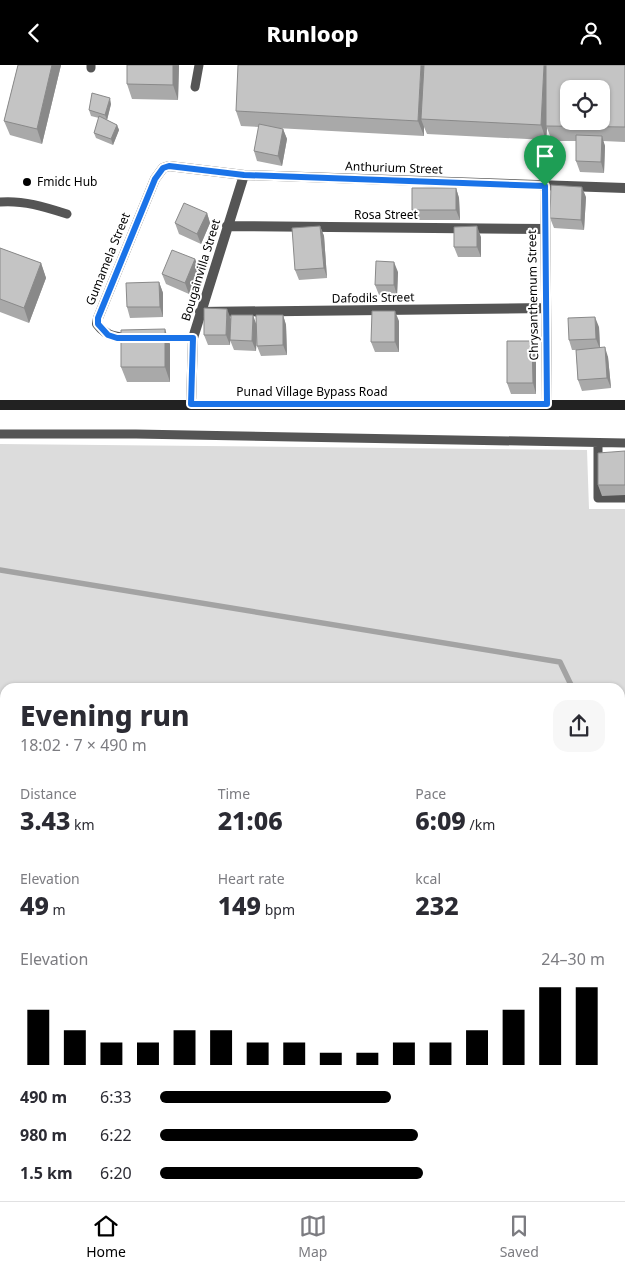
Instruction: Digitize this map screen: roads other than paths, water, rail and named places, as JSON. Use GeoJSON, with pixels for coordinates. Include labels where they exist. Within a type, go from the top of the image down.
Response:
{"type":"FeatureCollection","features":[{"type":"Feature","properties":{"kind":"main road","name":"Punad Village Bypass Road"},"geometry":{"type":"LineString","coordinates":[[0,405],[625,405]]}},
{"type":"Feature","properties":{"kind":"street","name":"Anthurium Street"},"geometry":{"type":"LineString","coordinates":[[163,168],[176,166],[244,175],[545,186],[625,187]]}},
{"type":"Feature","properties":{"kind":"street","name":"Gumamela Street"},"geometry":{"type":"LineString","coordinates":[[163,168],[155,179],[98,318],[98,324],[108,335],[117,338],[193,338]]}},
{"type":"Feature","properties":{"kind":"street","name":"Bougainvilla Street"},"geometry":{"type":"LineString","coordinates":[[191,404],[193,338],[244,175]]}},
{"type":"Feature","properties":{"kind":"street","name":"Chrysanthemum Street"},"geometry":{"type":"LineString","coordinates":[[545,186],[547,404]]}},
{"type":"Feature","properties":{"kind":"street","name":"Rosa Street"},"geometry":{"type":"LineString","coordinates":[[228,226],[545,229]]}},
{"type":"Feature","properties":{"kind":"street","name":"Dafodils Street"},"geometry":{"type":"LineString","coordinates":[[200,312],[546,308]]}},
{"type":"Feature","properties":{"kind":"lane"},"geometry":{"type":"LineString","coordinates":[[195,87],[199,65]]}},
{"type":"Feature","properties":{"kind":"lane"},"geometry":{"type":"LineString","coordinates":[[0,202],[9,201],[35,204],[67,214]]}},
{"type":"Feature","properties":{"kind":"lane"},"geometry":{"type":"LineString","coordinates":[[0,434],[136,433],[625,443]]}},
{"type":"Feature","properties":{"kind":"lane"},"geometry":{"type":"LineString","coordinates":[[598,443],[598,498],[625,498]]}},
{"type":"Feature","properties":{"kind":"waterway"},"geometry":{"type":"LineString","coordinates":[[0,570],[560,662],[570,683]]}},
{"type":"Feature","properties":{"kind":"place","name":"Fmidc Hub"},"geometry":{"type":"Point","coordinates":[27,182]}}]}
